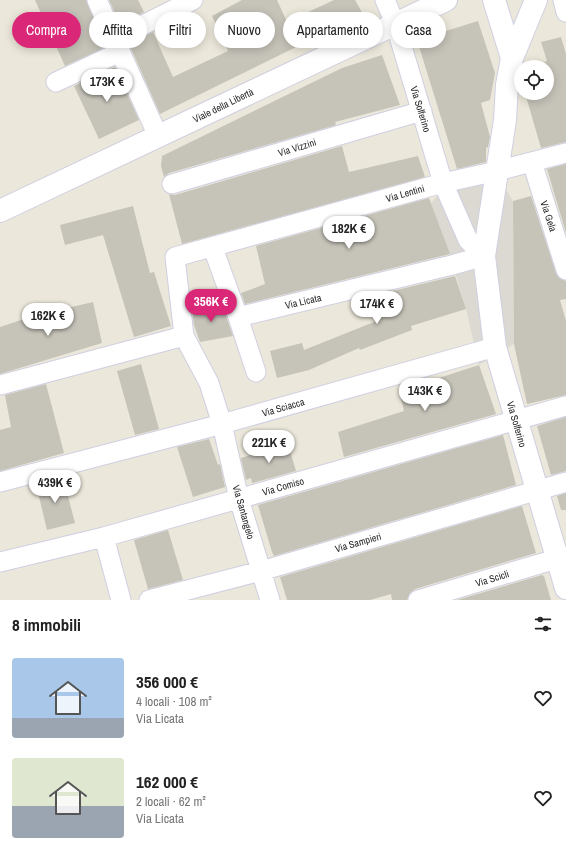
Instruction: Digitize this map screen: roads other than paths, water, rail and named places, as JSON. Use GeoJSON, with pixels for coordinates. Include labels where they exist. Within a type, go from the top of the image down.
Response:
{"type":"FeatureCollection","features":[{"type":"Feature","properties":{"kind":"street"},"geometry":{"type":"LineString","coordinates":[[97,0],[103,12]]}},
{"type":"Feature","properties":{"kind":"street"},"geometry":{"type":"LineString","coordinates":[[147,28],[193,0]]}},
{"type":"Feature","properties":{"kind":"street","name":"Via Solferino"},"geometry":{"type":"LineString","coordinates":[[385,0],[391,14]]}},
{"type":"Feature","properties":{"kind":"street","name":"Viale della Libertà"},"geometry":{"type":"LineString","coordinates":[[419,12],[446,0]]}},
{"type":"Feature","properties":{"kind":"street"},"geometry":{"type":"LineString","coordinates":[[494,0],[512,58]]}},
{"type":"Feature","properties":{"kind":"street","name":"Via Solferino"},"geometry":{"type":"LineString","coordinates":[[536,0],[512,58],[507,85],[505,120],[484,256],[496,348],[537,490],[562,558],[566,588]]}},
{"type":"Feature","properties":{"kind":"street"},"geometry":{"type":"LineString","coordinates":[[563,0],[566,12]]}},
{"type":"Feature","properties":{"kind":"street","name":"Viale della Libertà"},"geometry":{"type":"LineString","coordinates":[[0,211],[391,25]]}},
{"type":"Feature","properties":{"kind":"street"},"geometry":{"type":"LineString","coordinates":[[56,82],[113,48]]}},
{"type":"Feature","properties":{"kind":"street"},"geometry":{"type":"LineString","coordinates":[[119,48],[158,136]]}},
{"type":"Feature","properties":{"kind":"street","name":"Via Solferino"},"geometry":{"type":"LineString","coordinates":[[403,48],[443,183],[468,240],[484,256]]}},
{"type":"Feature","properties":{"kind":"street","name":"Via Vizzini"},"geometry":{"type":"LineString","coordinates":[[172,184],[422,110]]}},
{"type":"Feature","properties":{"kind":"street","name":"Via Lentini"},"geometry":{"type":"LineString","coordinates":[[184,336],[175,257],[213,248],[443,183],[566,153]]}},
{"type":"Feature","properties":{"kind":"street","name":"Via Gela"},"geometry":{"type":"LineString","coordinates":[[532,162],[566,270]]}},
{"type":"Feature","properties":{"kind":"street"},"geometry":{"type":"LineString","coordinates":[[213,248],[256,372]]}},
{"type":"Feature","properties":{"kind":"street","name":"Via Licata"},"geometry":{"type":"LineString","coordinates":[[238,317],[484,256]]}},
{"type":"Feature","properties":{"kind":"street"},"geometry":{"type":"LineString","coordinates":[[0,385],[184,336]]}},
{"type":"Feature","properties":{"kind":"street","name":"Via Santangelo"},"geometry":{"type":"LineString","coordinates":[[184,336],[209,383],[222,424],[240,499],[270,600]]}},
{"type":"Feature","properties":{"kind":"street","name":"Via Sciacca"},"geometry":{"type":"LineString","coordinates":[[0,482],[222,424],[496,348]]}},
{"type":"Feature","properties":{"kind":"street","name":"Via Comiso"},"geometry":{"type":"LineString","coordinates":[[0,562],[104,537],[566,406]]}},
{"type":"Feature","properties":{"kind":"street","name":"Via Sampieri"},"geometry":{"type":"LineString","coordinates":[[149,600],[261,571],[566,482]]}},
{"type":"Feature","properties":{"kind":"street"},"geometry":{"type":"LineString","coordinates":[[104,537],[121,600]]}},
{"type":"Feature","properties":{"kind":"street","name":"Via Scicli"},"geometry":{"type":"LineString","coordinates":[[418,600],[562,558]]}}]}
